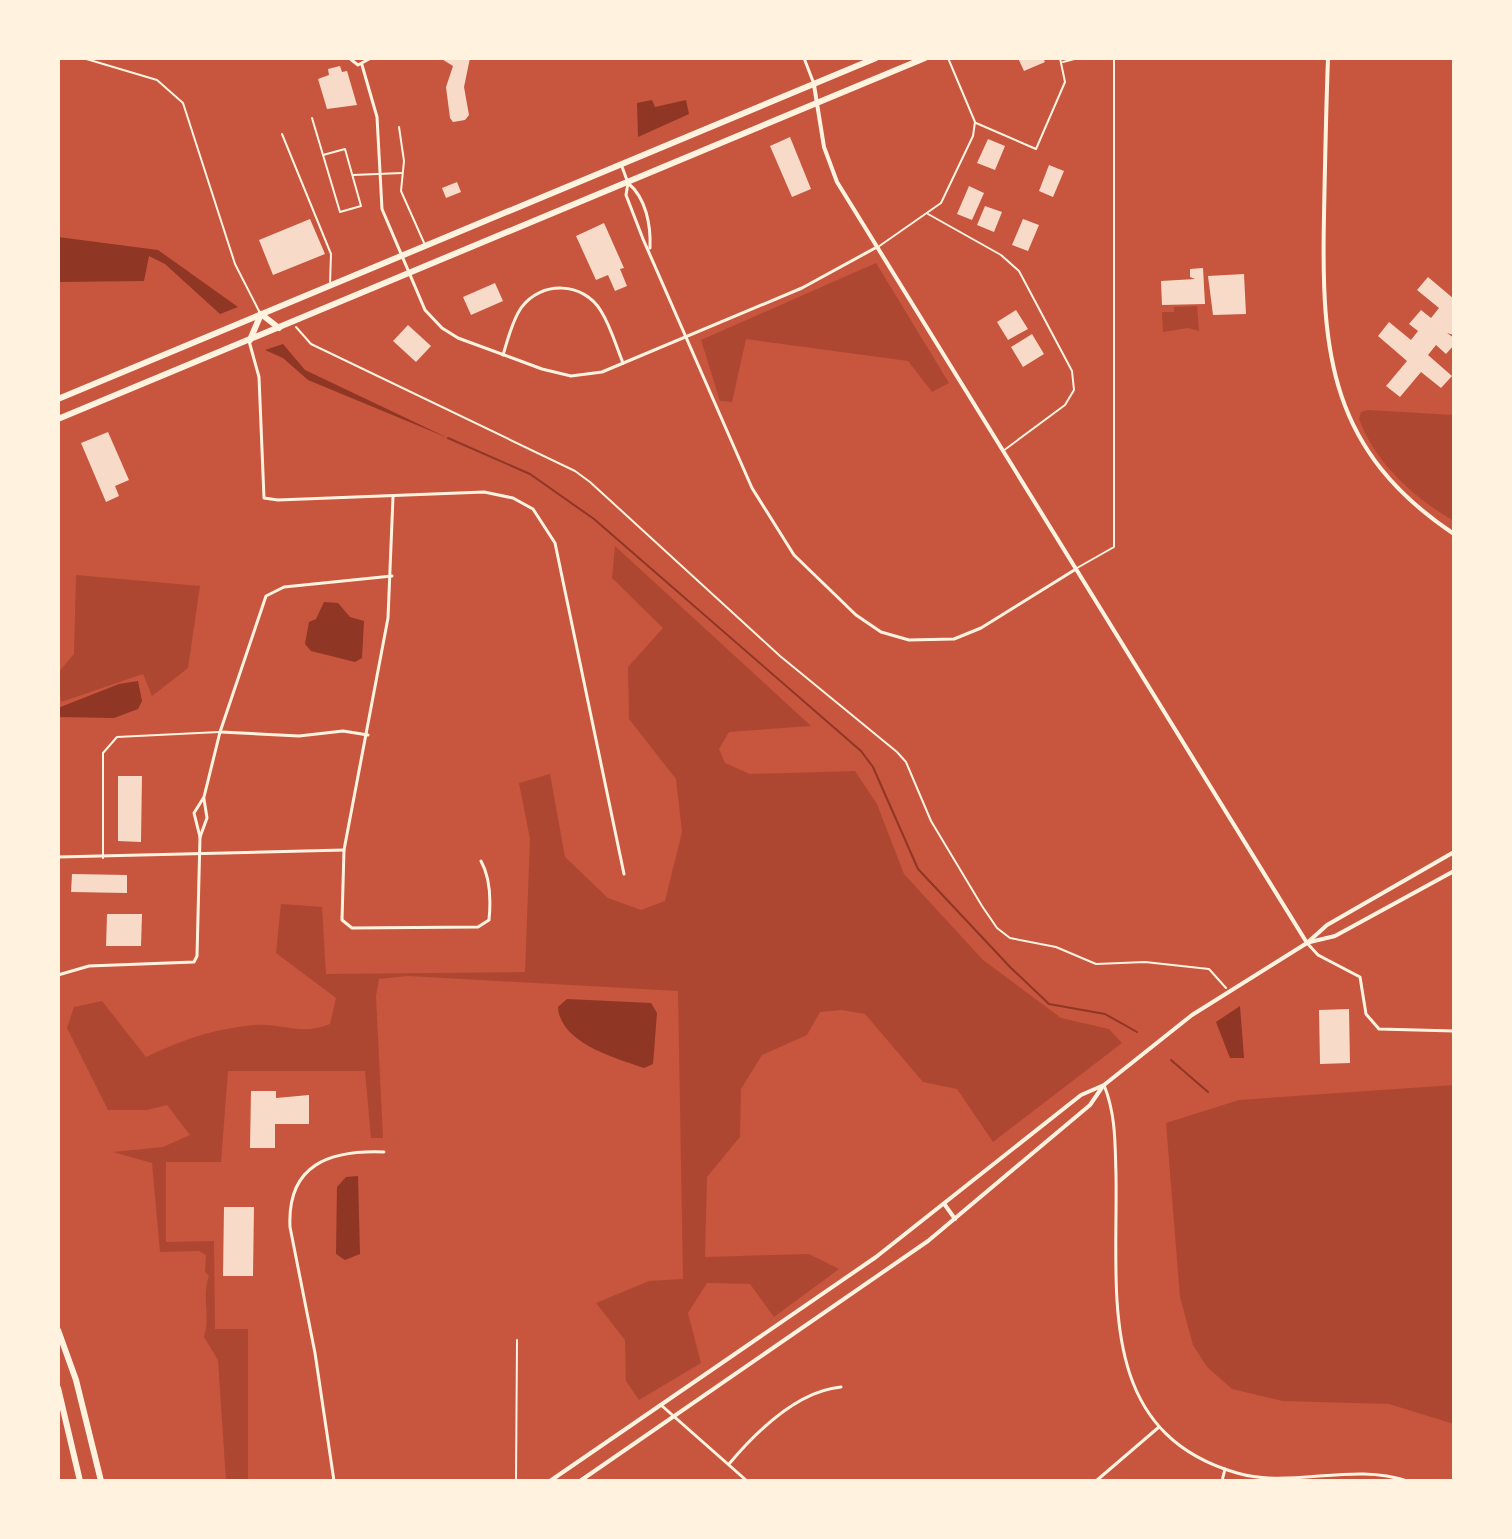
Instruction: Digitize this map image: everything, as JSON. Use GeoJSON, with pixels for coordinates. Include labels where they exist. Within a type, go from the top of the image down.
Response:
{"type":"FeatureCollection","features":[{"type":"Feature","properties":{"kind":"main road"},"geometry":{"type":"LineString","coordinates":[[58,399],[876,58]]}},
{"type":"Feature","properties":{"kind":"main road"},"geometry":{"type":"LineString","coordinates":[[58,419],[925,58]]}},
{"type":"Feature","properties":{"kind":"main road"},"geometry":{"type":"LineString","coordinates":[[261,314],[279,328]]}},
{"type":"Feature","properties":{"kind":"main road"},"geometry":{"type":"LineString","coordinates":[[249,341],[261,314]]}},
{"type":"Feature","properties":{"kind":"main road"},"geometry":{"type":"LineString","coordinates":[[58,1330],[76,1380],[101,1481]]}},
{"type":"Feature","properties":{"kind":"main road"},"geometry":{"type":"LineString","coordinates":[[58,1388],[80,1481]]}},
{"type":"Feature","properties":{"kind":"main road"},"geometry":{"type":"LineString","coordinates":[[73,1448],[91,1441]]}},
{"type":"Feature","properties":{"kind":"street"},"geometry":{"type":"LineString","coordinates":[[349,58],[362,65],[377,117],[382,209],[419,300],[442,328],[458,338],[503,355],[571,376],[591,374],[828,276],[877,247]]}},
{"type":"Feature","properties":{"kind":"street"},"geometry":{"type":"LineString","coordinates":[[362,65],[371,58]]}},
{"type":"Feature","properties":{"kind":"street"},"geometry":{"type":"LineString","coordinates":[[804,58],[814,85],[832,169],[877,247],[1307,943],[1318,955],[1360,977],[1366,1014],[1379,1029],[1454,1031]]}},
{"type":"Feature","properties":{"kind":"street"},"geometry":{"type":"LineString","coordinates":[[1328,58],[1323,282],[1332,367],[1348,414],[1368,450],[1407,497],[1454,534]]}},
{"type":"Feature","properties":{"kind":"street"},"geometry":{"type":"LineString","coordinates":[[621,164],[628,183],[637,191],[645,208],[651,231],[650,250]]}},
{"type":"Feature","properties":{"kind":"street"},"geometry":{"type":"LineString","coordinates":[[628,183],[626,195],[748,479],[787,545],[806,568],[866,623],[909,640],[954,639],[981,628],[1076,569]]}},
{"type":"Feature","properties":{"kind":"street"},"geometry":{"type":"LineString","coordinates":[[503,355],[522,306],[544,290],[562,287],[578,291],[595,302],[623,363]]}},
{"type":"Feature","properties":{"kind":"street"},"geometry":{"type":"LineString","coordinates":[[249,341],[259,377],[264,498],[497,493],[533,509],[550,532],[565,587],[624,874]]}},
{"type":"Feature","properties":{"kind":"street"},"geometry":{"type":"LineString","coordinates":[[393,495],[392,576],[368,735],[344,850],[342,920],[352,928],[478,927],[486,923],[490,913],[489,875],[481,861]]}},
{"type":"Feature","properties":{"kind":"street"},"geometry":{"type":"LineString","coordinates":[[58,975],[89,966],[187,964],[197,956],[200,837],[194,813],[204,797],[220,732],[266,596],[284,587],[392,576]]}},
{"type":"Feature","properties":{"kind":"street"},"geometry":{"type":"LineString","coordinates":[[220,732],[299,736],[343,731],[368,735]]}},
{"type":"Feature","properties":{"kind":"street"},"geometry":{"type":"LineString","coordinates":[[200,837],[207,818],[204,797]]}},
{"type":"Feature","properties":{"kind":"street"},"geometry":{"type":"LineString","coordinates":[[58,857],[344,850]]}},
{"type":"Feature","properties":{"kind":"street"},"geometry":{"type":"LineString","coordinates":[[550,1481],[853,1273],[945,1205],[1081,1095],[1104,1085],[1165,1036],[1229,991],[1307,943],[1337,918],[1454,852]]}},
{"type":"Feature","properties":{"kind":"street"},"geometry":{"type":"LineString","coordinates":[[1307,943],[1335,936],[1454,871]]}},
{"type":"Feature","properties":{"kind":"street"},"geometry":{"type":"LineString","coordinates":[[580,1481],[955,1219],[1090,1105],[1104,1085]]}},
{"type":"Feature","properties":{"kind":"street"},"geometry":{"type":"LineString","coordinates":[[1104,1085],[1115,1126],[1122,1353],[1136,1394],[1159,1427],[1188,1451],[1225,1469],[1265,1476],[1367,1474],[1407,1481]]}},
{"type":"Feature","properties":{"kind":"street"},"geometry":{"type":"LineString","coordinates":[[334,1481],[290,1227],[291,1206],[299,1183],[322,1160],[349,1152],[384,1152]]}},
{"type":"Feature","properties":{"kind":"street"},"geometry":{"type":"LineString","coordinates":[[945,1205],[955,1219]]}},
{"type":"Feature","properties":{"kind":"street"},"geometry":{"type":"LineString","coordinates":[[729,1464],[755,1434],[819,1389],[841,1387]]}},
{"type":"Feature","properties":{"kind":"street"},"geometry":{"type":"LineString","coordinates":[[661,1405],[747,1481]]}},
{"type":"Feature","properties":{"kind":"street"},"geometry":{"type":"LineString","coordinates":[[1096,1481],[1159,1427]]}},
{"type":"Feature","properties":{"kind":"street"},"geometry":{"type":"LineString","coordinates":[[1222,1481],[1225,1469]]}},
{"type":"Feature","properties":{"kind":"lane"},"geometry":{"type":"LineString","coordinates":[[83,58],[157,80],[183,103],[235,264],[261,314]]}},
{"type":"Feature","properties":{"kind":"lane"},"geometry":{"type":"LineString","coordinates":[[877,247],[941,203],[973,136],[975,122],[948,58]]}},
{"type":"Feature","properties":{"kind":"lane"},"geometry":{"type":"LineString","coordinates":[[975,122],[1036,149],[1065,82],[1060,58]]}},
{"type":"Feature","properties":{"kind":"lane"},"geometry":{"type":"LineString","coordinates":[[1061,63],[1078,58]]}},
{"type":"Feature","properties":{"kind":"lane"},"geometry":{"type":"LineString","coordinates":[[1076,569],[1114,547],[1114,58]]}},
{"type":"Feature","properties":{"kind":"lane"},"geometry":{"type":"LineString","coordinates":[[312,118],[323,155],[340,212],[361,206],[345,149],[323,155]]}},
{"type":"Feature","properties":{"kind":"lane"},"geometry":{"type":"LineString","coordinates":[[399,127],[403,173],[401,191],[426,246]]}},
{"type":"Feature","properties":{"kind":"lane"},"geometry":{"type":"LineString","coordinates":[[282,134],[331,254],[330,285]]}},
{"type":"Feature","properties":{"kind":"lane"},"geometry":{"type":"LineString","coordinates":[[353,175],[403,173]]}},
{"type":"Feature","properties":{"kind":"lane"},"geometry":{"type":"LineString","coordinates":[[928,214],[1001,255],[1019,271],[1072,371],[1074,390],[1065,405],[1003,451]]}},
{"type":"Feature","properties":{"kind":"lane"},"geometry":{"type":"LineString","coordinates":[[103,858],[103,753],[107,744],[117,737],[220,732]]}},
{"type":"Feature","properties":{"kind":"lane"},"geometry":{"type":"LineString","coordinates":[[516,1481],[517,1340]]}},
{"type":"Feature","properties":{"kind":"path"},"geometry":{"type":"LineString","coordinates":[[293,322],[302,338],[311,344],[575,471],[590,482],[780,656],[897,752],[906,762],[931,821],[982,906],[997,928],[1010,938],[1056,947],[1096,964],[1145,962],[1209,969],[1229,991]]}},
{"type":"Feature","properties":{"kind":"shaded area"},"geometry":{"type":"Polygon","coordinates":[[[652,100],[655,107],[686,100],[689,114],[638,137],[637,103],[652,100]]]}},
{"type":"Feature","properties":{"kind":"shaded area"},"geometry":{"type":"Polygon","coordinates":[[[58,237],[158,250],[238,307],[220,314],[165,264],[149,256],[144,281],[58,282],[58,237]]]}},
{"type":"Feature","properties":{"kind":"shaded area"},"geometry":{"type":"Polygon","coordinates":[[[876,263],[949,383],[932,392],[908,361],[746,339],[732,402],[720,401],[701,340],[876,263]]]}},
{"type":"Feature","properties":{"kind":"shaded area"},"geometry":{"type":"Polygon","coordinates":[[[1197,306],[1199,331],[1188,328],[1163,332],[1162,312],[1174,312],[1174,307],[1197,306]]]}},
{"type":"Feature","properties":{"kind":"shaded area"},"geometry":{"type":"Polygon","coordinates":[[[283,344],[305,370],[448,438],[308,380],[283,358],[265,350],[283,344]]]}},
{"type":"Feature","properties":{"kind":"shaded area"},"geometry":{"type":"Polygon","coordinates":[[[1361,412],[1454,415],[1454,521],[1411,490],[1375,451],[1359,419],[1361,412]]]}},
{"type":"Feature","properties":{"kind":"shaded area"},"geometry":{"type":"Polygon","coordinates":[[[615,546],[811,726],[729,732],[719,749],[725,763],[750,774],[855,771],[877,804],[904,874],[983,960],[1061,1018],[1109,1029],[1122,1043],[993,1142],[957,1089],[923,1082],[865,1014],[841,1010],[820,1012],[807,1035],[762,1055],[741,1089],[740,1137],[707,1177],[705,1257],[809,1254],[839,1269],[774,1317],[750,1284],[707,1283],[688,1313],[701,1363],[639,1400],[626,1381],[625,1340],[596,1303],[649,1281],[683,1279],[678,991],[408,976],[379,979],[376,996],[383,1138],[371,1138],[365,1071],[228,1071],[221,1162],[166,1162],[166,1242],[214,1241],[215,1329],[248,1329],[248,1481],[226,1481],[218,1360],[204,1337],[209,1276],[205,1272],[206,1255],[199,1251],[160,1252],[152,1163],[113,1152],[163,1147],[190,1135],[167,1105],[147,1110],[108,1110],[67,1028],[74,1007],[102,1001],[146,1057],[186,1040],[225,1029],[265,1025],[310,1029],[330,1024],[336,998],[276,953],[281,904],[322,907],[326,974],[525,972],[530,839],[519,783],[550,774],[565,857],[608,898],[641,910],[665,901],[682,832],[676,779],[629,719],[628,667],[663,628],[612,578],[615,546]]]}},
{"type":"Feature","properties":{"kind":"shaded area"},"geometry":{"type":"Polygon","coordinates":[[[76,575],[200,586],[188,668],[152,696],[143,674],[61,702],[58,673],[74,654],[76,575]]]}},
{"type":"Feature","properties":{"kind":"shaded area"},"geometry":{"type":"Polygon","coordinates":[[[324,602],[338,603],[350,617],[364,621],[362,658],[355,662],[311,651],[305,644],[309,622],[316,619],[324,602]]]}},
{"type":"Feature","properties":{"kind":"shaded area"},"geometry":{"type":"Polygon","coordinates":[[[138,681],[142,701],[138,709],[114,718],[58,717],[58,708],[119,684],[138,681]]]}},
{"type":"Feature","properties":{"kind":"shaded area"},"geometry":{"type":"Polygon","coordinates":[[[567,999],[651,1003],[657,1013],[653,1064],[644,1068],[605,1054],[578,1039],[561,1020],[558,1007],[567,999]]]}},
{"type":"Feature","properties":{"kind":"shaded area"},"geometry":{"type":"Polygon","coordinates":[[[1240,1006],[1244,1058],[1230,1058],[1216,1022],[1240,1006]]]}},
{"type":"Feature","properties":{"kind":"shaded area"},"geometry":{"type":"Polygon","coordinates":[[[1454,1085],[1454,1424],[1389,1404],[1283,1401],[1232,1389],[1207,1367],[1193,1345],[1180,1297],[1166,1123],[1239,1100],[1454,1085]]]}},
{"type":"Feature","properties":{"kind":"shaded area"},"geometry":{"type":"Polygon","coordinates":[[[358,1176],[360,1254],[345,1260],[336,1254],[337,1187],[346,1177],[358,1176]]]}},
{"type":"Feature","properties":{"kind":"building"},"geometry":{"type":"Polygon","coordinates":[[[440,58],[470,58],[464,87],[469,115],[465,120],[453,122],[450,118],[446,87],[453,66],[440,58]]]}},
{"type":"Feature","properties":{"kind":"building"},"geometry":{"type":"Polygon","coordinates":[[[1018,58],[1043,58],[1045,62],[1024,71],[1018,58]]]}},
{"type":"Feature","properties":{"kind":"building"},"geometry":{"type":"Polygon","coordinates":[[[340,66],[342,72],[347,71],[357,105],[327,109],[318,79],[329,75],[328,69],[340,66]]]}},
{"type":"Feature","properties":{"kind":"building"},"geometry":{"type":"Polygon","coordinates":[[[790,137],[811,189],[792,197],[770,146],[790,137]]]}},
{"type":"Feature","properties":{"kind":"building"},"geometry":{"type":"Polygon","coordinates":[[[988,139],[1005,146],[995,170],[977,163],[988,139]]]}},
{"type":"Feature","properties":{"kind":"building"},"geometry":{"type":"Polygon","coordinates":[[[1049,165],[1064,171],[1053,197],[1039,191],[1049,165]]]}},
{"type":"Feature","properties":{"kind":"building"},"geometry":{"type":"Polygon","coordinates":[[[457,182],[461,192],[446,198],[442,188],[457,182]]]}},
{"type":"Feature","properties":{"kind":"building"},"geometry":{"type":"Polygon","coordinates":[[[969,186],[984,193],[972,220],[957,214],[969,186]]]}},
{"type":"Feature","properties":{"kind":"building"},"geometry":{"type":"Polygon","coordinates":[[[985,206],[1002,212],[994,232],[977,225],[985,206]]]}},
{"type":"Feature","properties":{"kind":"building"},"geometry":{"type":"Polygon","coordinates":[[[310,219],[325,254],[273,275],[259,240],[310,219]]]}},
{"type":"Feature","properties":{"kind":"building"},"geometry":{"type":"Polygon","coordinates":[[[1023,219],[1039,225],[1028,251],[1012,245],[1023,219]]]}},
{"type":"Feature","properties":{"kind":"building"},"geometry":{"type":"Polygon","coordinates":[[[604,223],[624,268],[620,269],[627,286],[615,291],[608,275],[596,280],[576,236],[604,223]]]}},
{"type":"Feature","properties":{"kind":"building"},"geometry":{"type":"Polygon","coordinates":[[[1203,268],[1205,304],[1162,305],[1161,281],[1195,279],[1190,277],[1190,269],[1203,268]]]}},
{"type":"Feature","properties":{"kind":"building"},"geometry":{"type":"Polygon","coordinates":[[[1244,274],[1246,314],[1213,315],[1208,276],[1244,274]]]}},
{"type":"Feature","properties":{"kind":"building"},"geometry":{"type":"Polygon","coordinates":[[[1428,277],[1454,299],[1454,335],[1447,333],[1454,338],[1454,345],[1446,354],[1436,345],[1428,355],[1452,376],[1441,388],[1421,372],[1400,397],[1386,386],[1407,361],[1378,336],[1389,322],[1411,340],[1418,331],[1409,324],[1421,310],[1431,318],[1439,308],[1417,290],[1428,277]]]}},
{"type":"Feature","properties":{"kind":"building"},"geometry":{"type":"Polygon","coordinates":[[[495,283],[503,301],[471,315],[463,297],[495,283]]]}},
{"type":"Feature","properties":{"kind":"building"},"geometry":{"type":"Polygon","coordinates":[[[1016,310],[1028,329],[1008,340],[997,322],[1016,310]]]}},
{"type":"Feature","properties":{"kind":"building"},"geometry":{"type":"Polygon","coordinates":[[[408,325],[431,346],[416,362],[393,341],[408,325]]]}},
{"type":"Feature","properties":{"kind":"building"},"geometry":{"type":"Polygon","coordinates":[[[1032,334],[1044,354],[1023,367],[1011,347],[1032,334]]]}},
{"type":"Feature","properties":{"kind":"building"},"geometry":{"type":"Polygon","coordinates":[[[108,432],[129,480],[115,486],[119,496],[106,502],[81,443],[108,432]]]}},
{"type":"Feature","properties":{"kind":"building"},"geometry":{"type":"Polygon","coordinates":[[[118,776],[142,776],[141,842],[118,841],[118,776]]]}},
{"type":"Feature","properties":{"kind":"building"},"geometry":{"type":"Polygon","coordinates":[[[72,874],[127,875],[127,893],[71,892],[72,874]]]}},
{"type":"Feature","properties":{"kind":"building"},"geometry":{"type":"Polygon","coordinates":[[[107,914],[142,914],[141,946],[106,946],[107,914]]]}},
{"type":"Feature","properties":{"kind":"building"},"geometry":{"type":"Polygon","coordinates":[[[1349,1009],[1350,1063],[1320,1064],[1319,1010],[1349,1009]]]}},
{"type":"Feature","properties":{"kind":"building"},"geometry":{"type":"Polygon","coordinates":[[[251,1091],[276,1091],[276,1098],[309,1095],[309,1124],[275,1124],[275,1148],[250,1148],[251,1091]]]}},
{"type":"Feature","properties":{"kind":"building"},"geometry":{"type":"Polygon","coordinates":[[[224,1207],[254,1207],[253,1276],[223,1276],[224,1207]]]}},
{"type":"Feature","properties":{"kind":"waterway"},"geometry":{"type":"LineString","coordinates":[[448,438],[530,474],[594,519],[861,751],[873,767],[918,869],[1049,1004],[1105,1014],[1137,1032]]}},
{"type":"Feature","properties":{"kind":"waterway"},"geometry":{"type":"LineString","coordinates":[[1171,1060],[1208,1092]]}}]}
